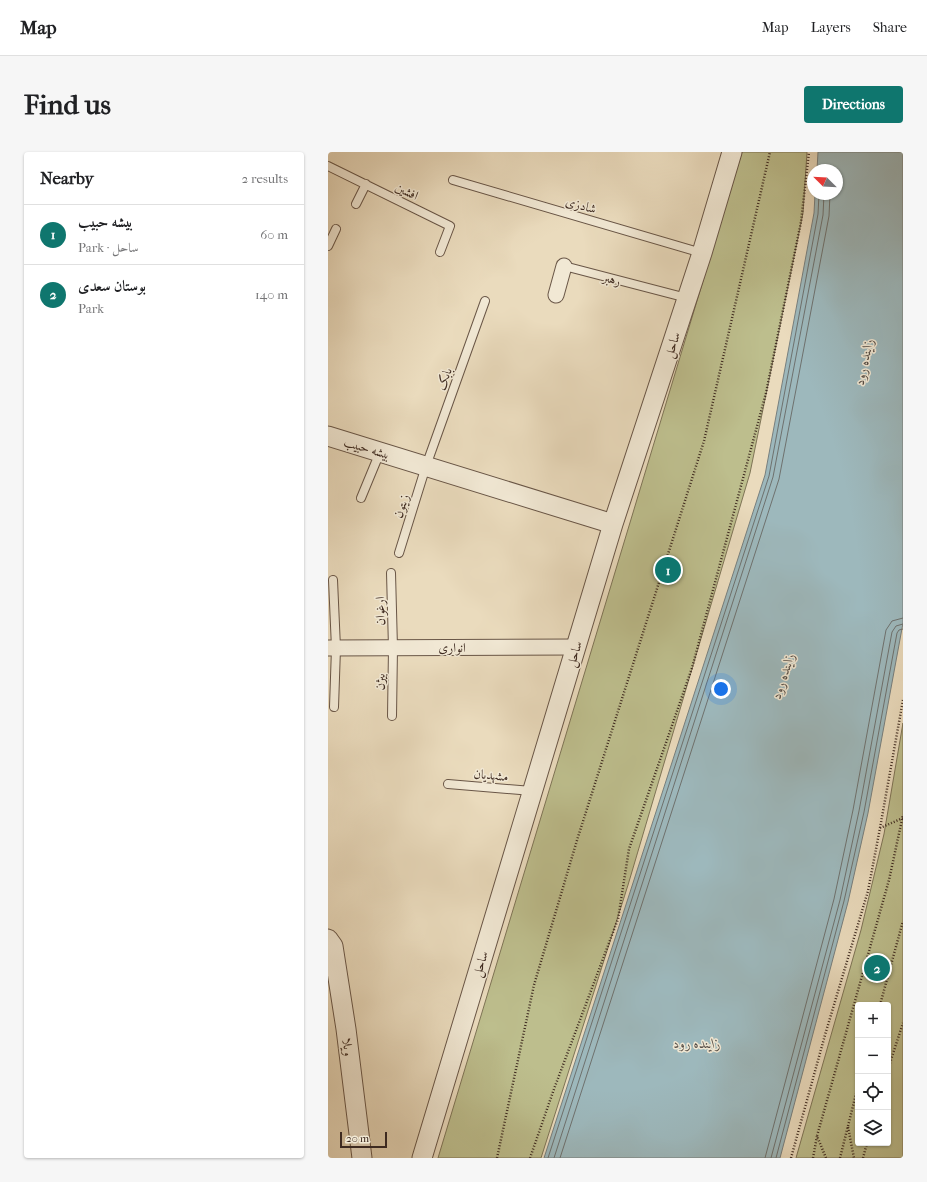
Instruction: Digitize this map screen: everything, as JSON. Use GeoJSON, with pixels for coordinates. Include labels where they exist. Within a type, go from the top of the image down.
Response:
{"type":"FeatureCollection","features":[{"type":"Feature","properties":{"kind":"street","name":"ساحل"},"geometry":{"type":"LineString","coordinates":[[422,1158],[613,524],[702,253],[732,152]]}},
{"type":"Feature","properties":{"kind":"street","name":"رهبر"},"geometry":{"type":"LineString","coordinates":[[556,295],[564,266]]}},
{"type":"Feature","properties":{"kind":"street","name":"بیشه حبیب"},"geometry":{"type":"LineString","coordinates":[[328,436],[613,524]]}},
{"type":"Feature","properties":{"kind":"street","name":"انواری"},"geometry":{"type":"LineString","coordinates":[[332,648],[576,647]]}},
{"type":"Feature","properties":{"kind":"street","name":"ویلا"},"geometry":{"type":"LineString","coordinates":[[328,939],[333,946],[362,1158]]}},
{"type":"Feature","properties":{"kind":"lane","name":"افشین"},"geometry":{"type":"LineString","coordinates":[[328,166],[450,226],[440,252]]}},
{"type":"Feature","properties":{"kind":"lane","name":"شادزی"},"geometry":{"type":"LineString","coordinates":[[453,180],[702,253]]}},
{"type":"Feature","properties":{"kind":"lane"},"geometry":{"type":"LineString","coordinates":[[356,204],[366,184]]}},
{"type":"Feature","properties":{"kind":"lane"},"geometry":{"type":"LineString","coordinates":[[328,246],[336,228]]}},
{"type":"Feature","properties":{"kind":"lane","name":"رهبر"},"geometry":{"type":"LineString","coordinates":[[564,266],[687,298]]}},
{"type":"Feature","properties":{"kind":"lane","name":"بابک"},"geometry":{"type":"LineString","coordinates":[[426,466],[485,301]]}},
{"type":"Feature","properties":{"kind":"lane"},"geometry":{"type":"LineString","coordinates":[[361,498],[380,452]]}},
{"type":"Feature","properties":{"kind":"lane","name":"زیتون"},"geometry":{"type":"LineString","coordinates":[[399,553],[426,466]]}},
{"type":"Feature","properties":{"kind":"lane","name":"ارغوان"},"geometry":{"type":"LineString","coordinates":[[391,573],[393,648]]}},
{"type":"Feature","properties":{"kind":"lane"},"geometry":{"type":"LineString","coordinates":[[333,580],[332,648],[334,707]]}},
{"type":"Feature","properties":{"kind":"lane","name":"بیژن"},"geometry":{"type":"LineString","coordinates":[[392,716],[393,648]]}},
{"type":"Feature","properties":{"kind":"lane","name":"مشهدیان"},"geometry":{"type":"LineString","coordinates":[[448,784],[532,791]]}},
{"type":"Feature","properties":{"kind":"path"},"geometry":{"type":"LineString","coordinates":[[498,1158],[534,986],[578,837],[704,441],[770,152]]}},
{"type":"Feature","properties":{"kind":"path"},"geometry":{"type":"LineString","coordinates":[[530,1158],[554,1089],[618,919],[629,849],[692,668],[766,392],[801,222],[809,152]]}},
{"type":"Feature","properties":{"kind":"path"},"geometry":{"type":"LineString","coordinates":[[791,1158],[825,1034],[868,890],[903,700]]}},
{"type":"Feature","properties":{"kind":"path"},"geometry":{"type":"LineString","coordinates":[[880,828],[903,817]]}},
{"type":"Feature","properties":{"kind":"path"},"geometry":{"type":"LineString","coordinates":[[813,1158],[817,1136],[889,880],[903,817]]}},
{"type":"Feature","properties":{"kind":"path"},"geometry":{"type":"LineString","coordinates":[[881,1002],[903,920]]}},
{"type":"Feature","properties":{"kind":"path"},"geometry":{"type":"LineString","coordinates":[[891,1060],[903,1024]]}},
{"type":"Feature","properties":{"kind":"path"},"geometry":{"type":"LineString","coordinates":[[840,1158],[855,1098]]}},
{"type":"Feature","properties":{"kind":"path"},"geometry":{"type":"LineString","coordinates":[[848,1126],[854,1158]]}},
{"type":"Feature","properties":{"kind":"path"},"geometry":{"type":"LineString","coordinates":[[817,1136],[826,1158]]}},
{"type":"Feature","properties":{"kind":"path"},"geometry":{"type":"LineString","coordinates":[[863,1158],[866,1146]]}},
{"type":"Feature","properties":{"kind":"green space"},"geometry":{"type":"Polygon","coordinates":[[[742,152],[807,152],[803,213],[750,473],[628,885],[541,1158],[438,1158],[742,152]]]}},
{"type":"Feature","properties":{"kind":"green space"},"geometry":{"type":"Polygon","coordinates":[[[903,723],[903,1158],[796,1158],[861,930],[884,834],[903,723]]]}},
{"type":"Feature","properties":{"kind":"water","name":"زاینده رود"},"geometry":{"type":"Polygon","coordinates":[[[818,152],[903,152],[903,623],[868,813],[848,902],[780,1158],[544,1158],[765,475],[814,213],[815,200],[843,200],[843,164],[817,164],[818,152]]]}},
{"type":"Feature","properties":{"kind":"place","name":"بیشه حبیب"},"geometry":{"type":"Point","coordinates":[668,570]}},
{"type":"Feature","properties":{"kind":"place","name":"بوستان سعدی"},"geometry":{"type":"Point","coordinates":[877,968]}}]}
